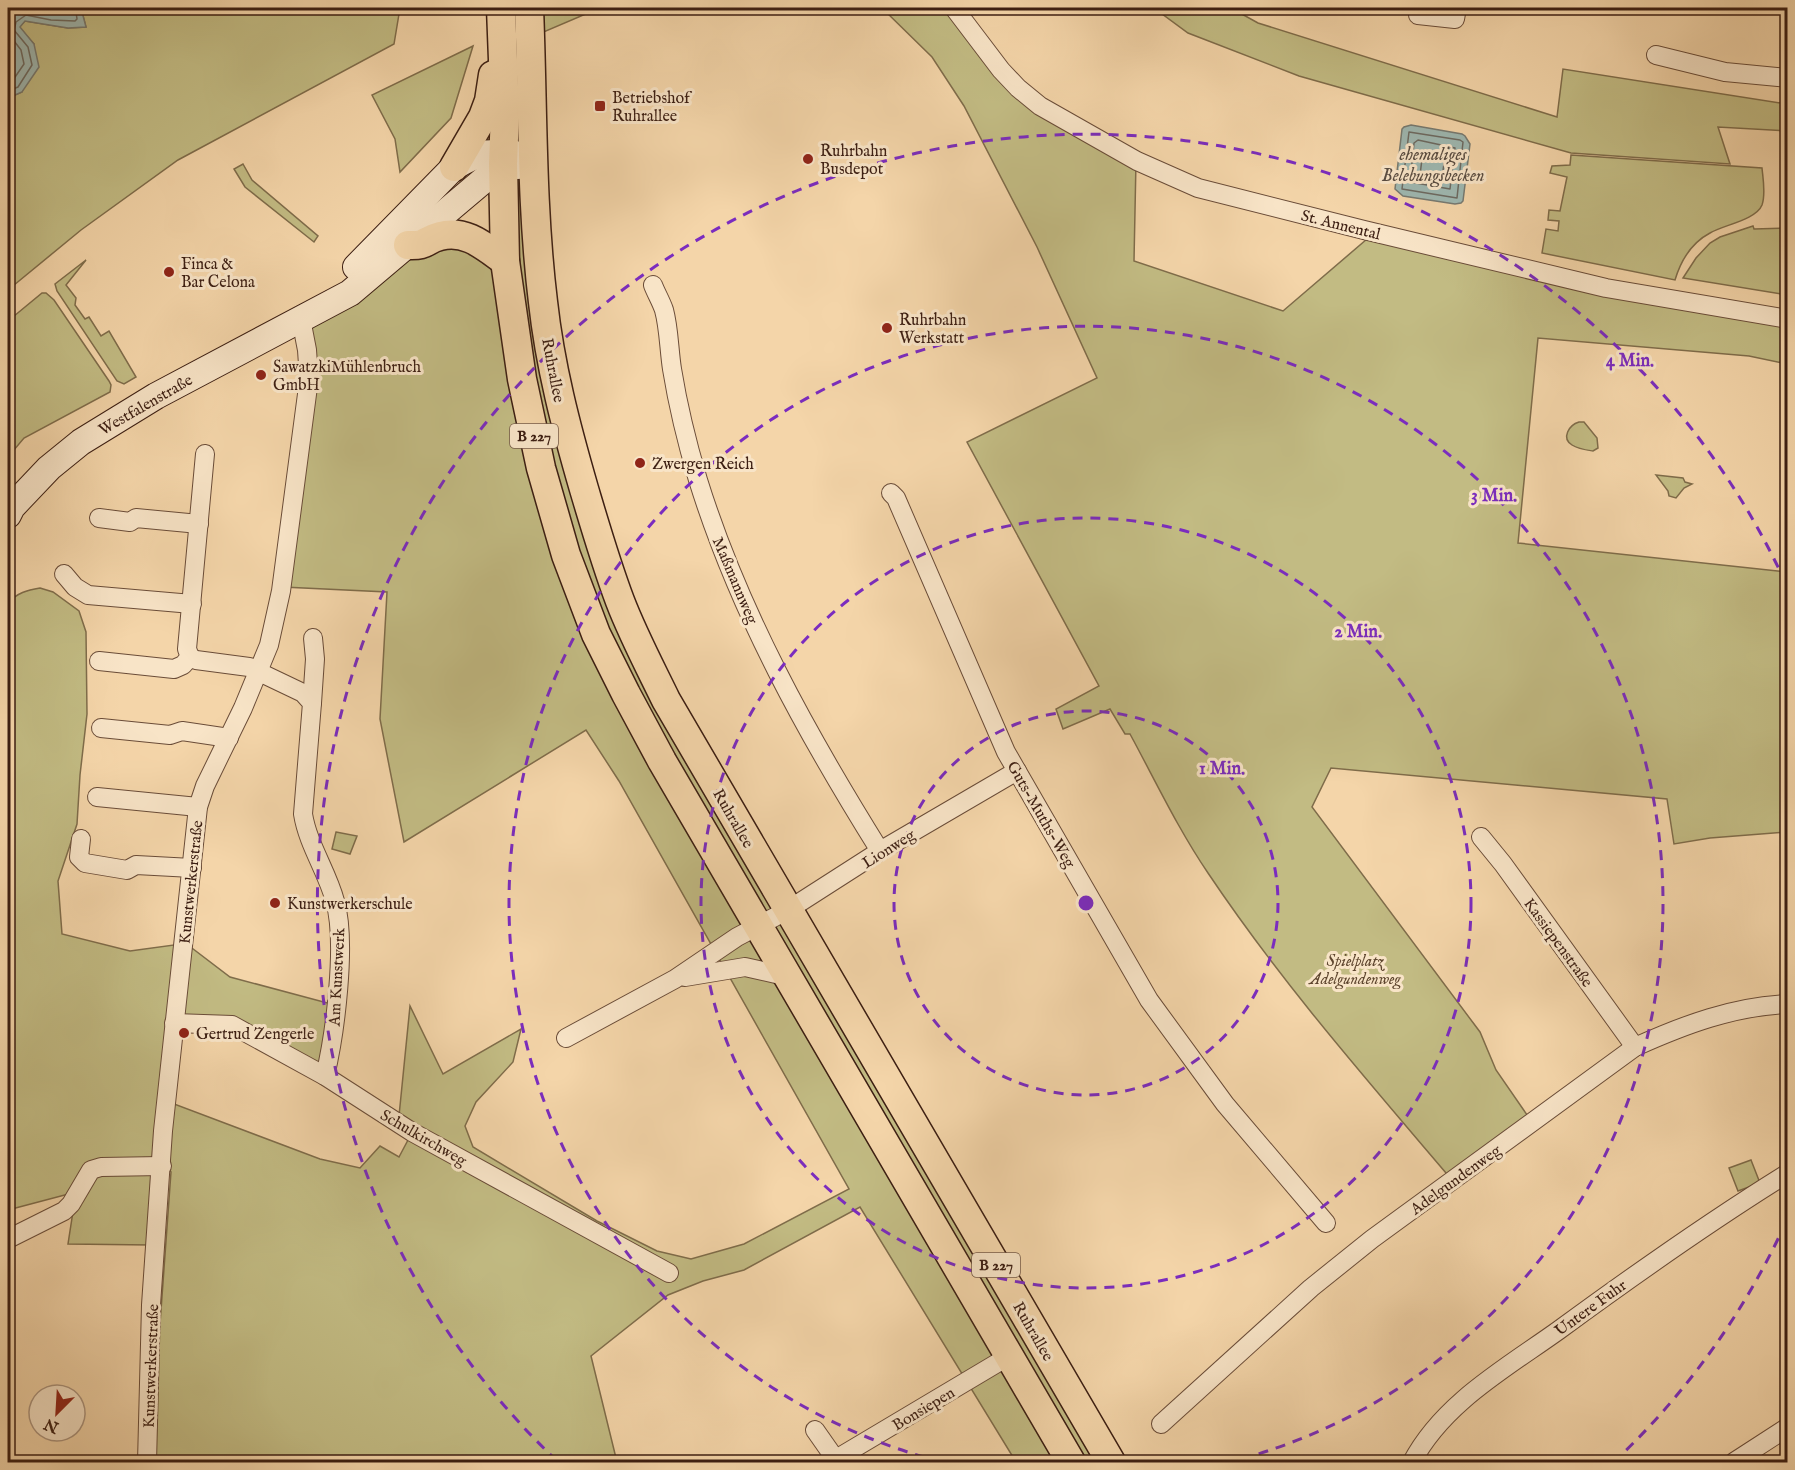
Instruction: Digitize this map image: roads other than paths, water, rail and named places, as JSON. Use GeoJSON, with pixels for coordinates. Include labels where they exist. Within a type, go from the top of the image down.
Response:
{"type":"FeatureCollection","features":[{"type":"Feature","properties":{"kind":"main road","name":"B 227"},"geometry":{"type":"LineString","coordinates":[[501,8],[505,158]]}},
{"type":"Feature","properties":{"kind":"main road","name":"B 227"},"geometry":{"type":"LineString","coordinates":[[529,8],[532,116]]}},
{"type":"Feature","properties":{"kind":"main road"},"geometry":{"type":"LineString","coordinates":[[454,167],[483,117],[489,101],[491,80],[502,48]]}},
{"type":"Feature","properties":{"kind":"main road","name":"Westfalenstraße"},"geometry":{"type":"LineString","coordinates":[[8,515],[12,507],[49,468],[97,431],[156,396],[350,293],[408,245],[505,158],[532,116]]}},
{"type":"Feature","properties":{"kind":"main road","name":"Ruhrallee"},"geometry":{"type":"LineString","coordinates":[[532,116],[534,201],[543,302],[554,375],[574,454],[620,602],[666,700],[1111,1462]]}},
{"type":"Feature","properties":{"kind":"main road","name":"Westfalenstraße"},"geometry":{"type":"LineString","coordinates":[[301,319],[322,295],[366,260],[454,167],[466,159],[485,152],[505,158]]}},
{"type":"Feature","properties":{"kind":"main road"},"geometry":{"type":"LineString","coordinates":[[505,158],[519,167],[528,182],[534,201]]}},
{"type":"Feature","properties":{"kind":"main road","name":"Ruhrallee"},"geometry":{"type":"LineString","coordinates":[[505,158],[505,261],[522,380],[542,468],[566,555],[596,634],[626,694],[758,925],[1071,1462]]}},
{"type":"Feature","properties":{"kind":"main road"},"geometry":{"type":"LineString","coordinates":[[408,245],[422,246],[436,237],[452,234],[474,239],[505,261]]}},
{"type":"Feature","properties":{"kind":"street","name":"St. Annental"},"geometry":{"type":"LineString","coordinates":[[954,8],[1001,70],[1040,106],[1137,161],[1198,188],[1606,288],[1788,319]]}},
{"type":"Feature","properties":{"kind":"street"},"geometry":{"type":"LineString","coordinates":[[1419,8],[1418,15],[1455,19],[1456,8]]}},
{"type":"Feature","properties":{"kind":"street"},"geometry":{"type":"LineString","coordinates":[[1656,55],[1725,72],[1788,78]]}},
{"type":"Feature","properties":{"kind":"street","name":"Maßmannweg"},"geometry":{"type":"LineString","coordinates":[[653,285],[664,310],[672,370],[686,437],[711,519],[739,590],[772,664],[851,805],[880,851]]}},
{"type":"Feature","properties":{"kind":"street","name":"Kunstwerkerstraße"},"geometry":{"type":"LineString","coordinates":[[147,1462],[151,1305],[163,1131],[198,807],[205,786],[260,671],[271,638],[281,591],[309,379],[307,350],[301,319]]}},
{"type":"Feature","properties":{"kind":"street"},"geometry":{"type":"LineString","coordinates":[[190,657],[187,649],[205,454]]}},
{"type":"Feature","properties":{"kind":"street","name":"Guts-Muths-Weg"},"geometry":{"type":"LineString","coordinates":[[891,493],[896,498],[994,728],[1149,1000],[1225,1104],[1326,1223]]}},
{"type":"Feature","properties":{"kind":"street"},"geometry":{"type":"LineString","coordinates":[[99,518],[130,522],[136,518],[199,524]]}},
{"type":"Feature","properties":{"kind":"street"},"geometry":{"type":"LineString","coordinates":[[64,574],[75,587],[88,595],[192,604]]}},
{"type":"Feature","properties":{"kind":"street","name":"Am Kunstwerk"},"geometry":{"type":"LineString","coordinates":[[313,638],[315,659],[303,814],[306,830],[335,900],[339,919],[339,964],[331,1050],[325,1076]]}},
{"type":"Feature","properties":{"kind":"street"},"geometry":{"type":"LineString","coordinates":[[190,657],[207,663],[249,667],[260,671],[303,693],[312,703]]}},
{"type":"Feature","properties":{"kind":"street"},"geometry":{"type":"LineString","coordinates":[[99,661],[174,669],[190,657]]}},
{"type":"Feature","properties":{"kind":"street"},"geometry":{"type":"LineString","coordinates":[[101,728],[170,735],[182,731],[229,738]]}},
{"type":"Feature","properties":{"kind":"street","name":"Lionweg"},"geometry":{"type":"LineString","coordinates":[[758,925],[788,910],[880,851],[1017,771]]}},
{"type":"Feature","properties":{"kind":"street"},"geometry":{"type":"LineString","coordinates":[[97,797],[198,807]]}},
{"type":"Feature","properties":{"kind":"street","name":"Kassiepenstraße"},"geometry":{"type":"LineString","coordinates":[[1481,837],[1635,1047]]}},
{"type":"Feature","properties":{"kind":"street"},"geometry":{"type":"LineString","coordinates":[[81,839],[79,856],[85,863],[127,870],[136,865],[192,868]]}},
{"type":"Feature","properties":{"kind":"street"},"geometry":{"type":"LineString","coordinates":[[566,1038],[675,979],[758,925]]}},
{"type":"Feature","properties":{"kind":"street"},"geometry":{"type":"LineString","coordinates":[[675,979],[745,967],[789,977]]}},
{"type":"Feature","properties":{"kind":"street","name":"Adelgundenweg"},"geometry":{"type":"LineString","coordinates":[[1161,1424],[1311,1288],[1372,1239],[1635,1047],[1670,1031],[1706,1019],[1753,1008],[1788,1004]]}},
{"type":"Feature","properties":{"kind":"street","name":"Schulkirchweg"},"geometry":{"type":"LineString","coordinates":[[174,1023],[232,1025],[325,1076],[412,1132],[669,1273]]}},
{"type":"Feature","properties":{"kind":"street"},"geometry":{"type":"LineString","coordinates":[[8,1239],[64,1211],[71,1204],[91,1170],[100,1167],[162,1166]]}},
{"type":"Feature","properties":{"kind":"street","name":"Untere Fuhr"},"geometry":{"type":"LineString","coordinates":[[1412,1462],[1433,1428],[1451,1410],[1482,1386],[1738,1203],[1788,1173]]}},
{"type":"Feature","properties":{"kind":"street","name":"Bonsiepen"},"geometry":{"type":"LineString","coordinates":[[816,1430],[833,1461],[1009,1356]]}},
{"type":"Feature","properties":{"kind":"street"},"geometry":{"type":"LineString","coordinates":[[1734,1462],[1788,1427]]}},
{"type":"Feature","properties":{"kind":"water"},"geometry":{"type":"Polygon","coordinates":[[[8,8],[85,8],[82,12],[86,27],[68,28],[25,21],[20,27],[34,44],[39,67],[22,92],[8,98],[8,8]]]}},
{"type":"Feature","properties":{"kind":"water","name":"ehemaliges Belebungsbecken"},"geometry":{"type":"Polygon","coordinates":[[[1411,125],[1465,136],[1470,144],[1461,203],[1403,196],[1395,189],[1402,129],[1411,125]]]}},
{"type":"Feature","properties":{"kind":"place","name":"Betriebshof Ruhrallee"},"geometry":{"type":"Point","coordinates":[600,106]}},
{"type":"Feature","properties":{"kind":"place","name":"Ruhrbahn Busdepot"},"geometry":{"type":"Point","coordinates":[808,159]}},
{"type":"Feature","properties":{"kind":"place","name":"Finca & Bar Celona"},"geometry":{"type":"Point","coordinates":[169,272]}},
{"type":"Feature","properties":{"kind":"place","name":"Ruhrbahn Werkstatt"},"geometry":{"type":"Point","coordinates":[887,328]}},
{"type":"Feature","properties":{"kind":"place","name":"SawatzkiMühlenbruch GmbH"},"geometry":{"type":"Point","coordinates":[261,375]}},
{"type":"Feature","properties":{"kind":"place","name":"Zwergen Reich"},"geometry":{"type":"Point","coordinates":[640,463]}},
{"type":"Feature","properties":{"kind":"place","name":"Kunstwerkerschule"},"geometry":{"type":"Point","coordinates":[275,903]}},
{"type":"Feature","properties":{"kind":"place","name":"Gertrud Zengerle"},"geometry":{"type":"Point","coordinates":[184,1033]}},
{"type":"Feature","properties":{"kind":"park label","name":"Spielplatz Adelgundenweg"},"geometry":{"type":"Point","coordinates":[1355,969]}}]}
